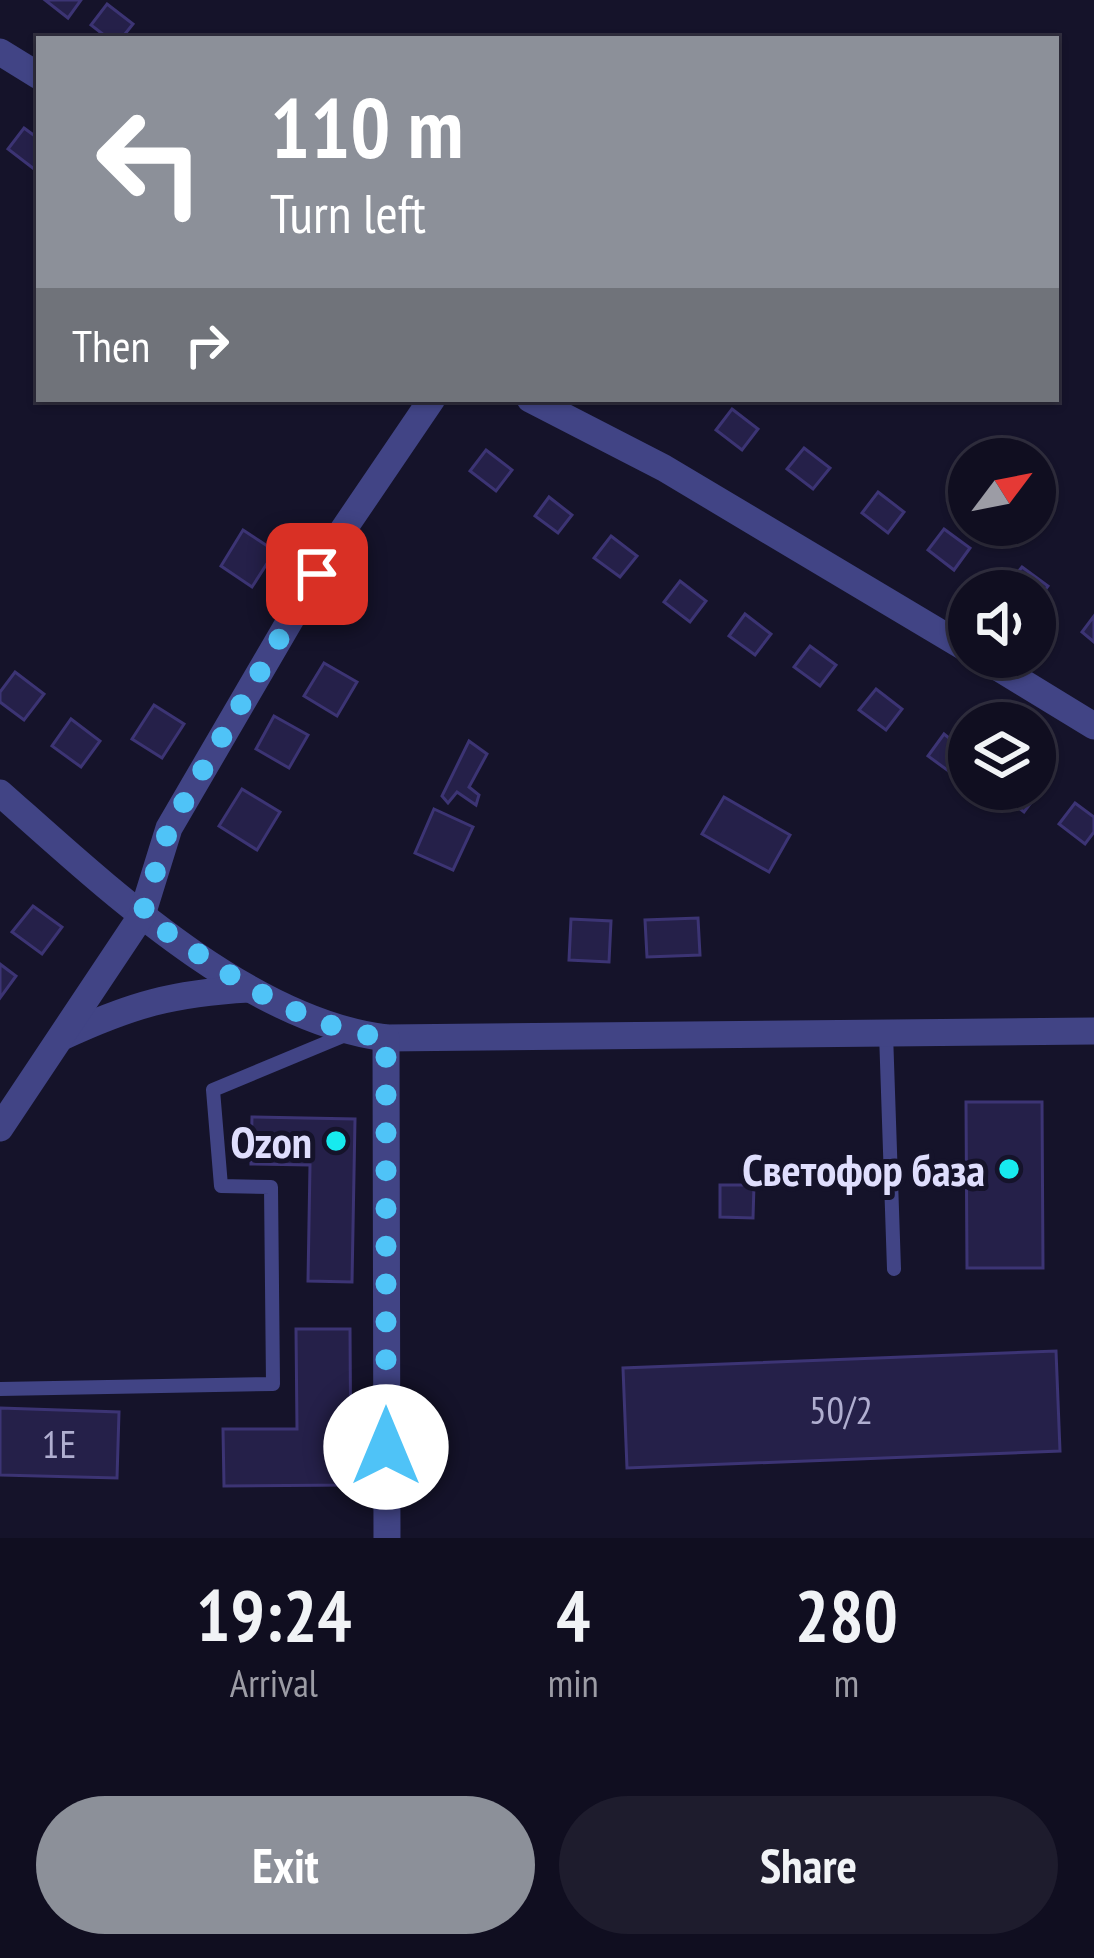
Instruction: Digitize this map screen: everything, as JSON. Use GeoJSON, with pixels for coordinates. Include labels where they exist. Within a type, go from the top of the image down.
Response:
{"type":"FeatureCollection","features":[{"type":"Feature","properties":{"kind":"street"},"geometry":{"type":"LineString","coordinates":[[0,52],[36,74]]}},
{"type":"Feature","properties":{"kind":"street"},"geometry":{"type":"LineString","coordinates":[[0,1129],[142,915],[169,828],[341,533],[430,402]]}},
{"type":"Feature","properties":{"kind":"street"},"geometry":{"type":"LineString","coordinates":[[536,402],[664,468],[948,637]]}},
{"type":"Feature","properties":{"kind":"street"},"geometry":{"type":"LineString","coordinates":[[1015,678],[1094,726]]}},
{"type":"Feature","properties":{"kind":"street"},"geometry":{"type":"LineString","coordinates":[[0,793],[142,915],[249,989],[350,1033],[386,1038],[1094,1031]]}},
{"type":"Feature","properties":{"kind":"street"},"geometry":{"type":"LineString","coordinates":[[62,1037],[128,1006],[191,992],[249,989]]}},
{"type":"Feature","properties":{"kind":"street"},"geometry":{"type":"LineString","coordinates":[[386,1038],[387,1538]]}},
{"type":"Feature","properties":{"kind":"lane"},"geometry":{"type":"LineString","coordinates":[[0,1389],[273,1384],[271,1187],[221,1186],[213,1090],[350,1033]]}},
{"type":"Feature","properties":{"kind":"lane"},"geometry":{"type":"LineString","coordinates":[[886,1033],[894,1269]]}},
{"type":"Feature","properties":{"kind":"building"},"geometry":{"type":"Polygon","coordinates":[[[45,0],[81,0],[68,18],[45,0]]]}},
{"type":"Feature","properties":{"kind":"building"},"geometry":{"type":"Polygon","coordinates":[[[107,4],[133,24],[123,36],[105,36],[91,25],[107,4]]]}},
{"type":"Feature","properties":{"kind":"building"},"geometry":{"type":"Polygon","coordinates":[[[24,128],[36,137],[36,167],[34,169],[8,149],[24,128]]]}},
{"type":"Feature","properties":{"kind":"building"},"geometry":{"type":"Polygon","coordinates":[[[732,409],[758,429],[742,450],[716,430],[732,409]]]}},
{"type":"Feature","properties":{"kind":"building"},"geometry":{"type":"Polygon","coordinates":[[[804,448],[830,468],[813,489],[787,469],[804,448]]]}},
{"type":"Feature","properties":{"kind":"building"},"geometry":{"type":"Polygon","coordinates":[[[486,450],[512,470],[496,491],[470,471],[486,450]]]}},
{"type":"Feature","properties":{"kind":"building"},"geometry":{"type":"Polygon","coordinates":[[[878,492],[904,512],[888,533],[862,513],[878,492]]]}},
{"type":"Feature","properties":{"kind":"building"},"geometry":{"type":"Polygon","coordinates":[[[549,497],[572,515],[558,533],[535,516],[549,497]]]}},
{"type":"Feature","properties":{"kind":"building"},"geometry":{"type":"Polygon","coordinates":[[[944,529],[948,546],[970,548],[954,570],[928,550],[944,529]]]}},
{"type":"Feature","properties":{"kind":"building"},"geometry":{"type":"Polygon","coordinates":[[[243,530],[275,551],[252,587],[221,566],[243,530]]]}},
{"type":"Feature","properties":{"kind":"building"},"geometry":{"type":"Polygon","coordinates":[[[611,536],[637,556],[620,577],[594,558],[611,536]]]}},
{"type":"Feature","properties":{"kind":"building"},"geometry":{"type":"Polygon","coordinates":[[[680,581],[706,601],[690,622],[664,602],[680,581]]]}},
{"type":"Feature","properties":{"kind":"building"},"geometry":{"type":"Polygon","coordinates":[[[745,614],[771,634],[755,655],[729,636],[745,614]]]}},
{"type":"Feature","properties":{"kind":"building"},"geometry":{"type":"Polygon","coordinates":[[[1094,616],[1094,642],[1082,632],[1094,616]]]}},
{"type":"Feature","properties":{"kind":"building"},"geometry":{"type":"Polygon","coordinates":[[[810,646],[836,665],[820,686],[794,667],[810,646]]]}},
{"type":"Feature","properties":{"kind":"building"},"geometry":{"type":"Polygon","coordinates":[[[324,663],[357,682],[337,716],[304,696],[324,663]]]}},
{"type":"Feature","properties":{"kind":"building"},"geometry":{"type":"Polygon","coordinates":[[[15,672],[44,694],[24,720],[0,702],[0,692],[15,672]]]}},
{"type":"Feature","properties":{"kind":"building"},"geometry":{"type":"Polygon","coordinates":[[[876,689],[902,709],[886,730],[859,710],[876,689]]]}},
{"type":"Feature","properties":{"kind":"building"},"geometry":{"type":"Polygon","coordinates":[[[154,705],[184,724],[162,758],[132,739],[154,705]]]}},
{"type":"Feature","properties":{"kind":"building"},"geometry":{"type":"Polygon","coordinates":[[[274,716],[308,735],[289,768],[256,749],[274,716]]]}},
{"type":"Feature","properties":{"kind":"building"},"geometry":{"type":"Polygon","coordinates":[[[71,719],[100,741],[81,767],[52,746],[71,719]]]}},
{"type":"Feature","properties":{"kind":"building"},"geometry":{"type":"Polygon","coordinates":[[[944,734],[948,737],[948,771],[928,756],[944,734]]]}},
{"type":"Feature","properties":{"kind":"building"},"geometry":{"type":"Polygon","coordinates":[[[469,741],[487,754],[469,787],[479,795],[476,805],[457,792],[448,803],[442,796],[469,741]]]}},
{"type":"Feature","properties":{"kind":"building"},"geometry":{"type":"Polygon","coordinates":[[[242,789],[280,812],[257,850],[219,826],[242,789]]]}},
{"type":"Feature","properties":{"kind":"building"},"geometry":{"type":"Polygon","coordinates":[[[724,797],[790,835],[769,872],[702,834],[724,797]]]}},
{"type":"Feature","properties":{"kind":"building"},"geometry":{"type":"Polygon","coordinates":[[[1075,803],[1094,817],[1094,832],[1085,844],[1059,824],[1075,803]]]}},
{"type":"Feature","properties":{"kind":"building"},"geometry":{"type":"Polygon","coordinates":[[[434,809],[473,827],[453,870],[415,853],[434,809]]]}},
{"type":"Feature","properties":{"kind":"building"},"geometry":{"type":"Polygon","coordinates":[[[33,906],[62,927],[42,954],[12,932],[33,906]]]}},
{"type":"Feature","properties":{"kind":"building"},"geometry":{"type":"Polygon","coordinates":[[[698,918],[700,955],[647,957],[645,920],[698,918]]]}},
{"type":"Feature","properties":{"kind":"building"},"geometry":{"type":"Polygon","coordinates":[[[571,919],[611,921],[609,962],[569,960],[571,919]]]}},
{"type":"Feature","properties":{"kind":"building"},"geometry":{"type":"Polygon","coordinates":[[[0,964],[16,976],[0,998],[0,964]]]}},
{"type":"Feature","properties":{"kind":"building"},"geometry":{"type":"Polygon","coordinates":[[[966,1102],[1042,1102],[1043,1268],[967,1268],[966,1102]]]}},
{"type":"Feature","properties":{"kind":"building"},"geometry":{"type":"Polygon","coordinates":[[[252,1117],[355,1119],[352,1282],[308,1281],[310,1165],[251,1164],[252,1117]]]}},
{"type":"Feature","properties":{"kind":"building"},"geometry":{"type":"Polygon","coordinates":[[[720,1185],[754,1185],[753,1218],[720,1217],[720,1185]]]}},
{"type":"Feature","properties":{"kind":"building"},"geometry":{"type":"Polygon","coordinates":[[[296,1329],[350,1329],[351,1485],[224,1486],[223,1429],[297,1429],[296,1329]]]}},
{"type":"Feature","properties":{"kind":"building"},"geometry":{"type":"Polygon","coordinates":[[[1056,1351],[1060,1451],[627,1468],[623,1368],[1056,1351]]]}},
{"type":"Feature","properties":{"kind":"building"},"geometry":{"type":"Polygon","coordinates":[[[0,1408],[119,1412],[117,1478],[0,1475],[0,1408]]]}},
{"type":"Feature","properties":{"kind":"place","name":"Ozon"},"geometry":{"type":"Point","coordinates":[336,1141]}},
{"type":"Feature","properties":{"kind":"place","name":"Светофор база"},"geometry":{"type":"Point","coordinates":[1009,1169]}},
{"type":"Feature","properties":{"kind":"route"},"geometry":{"type":"LineString","coordinates":[[317,574],[169,828],[142,915],[249,989],[350,1033],[386,1038],[386,1447]]}}]}
